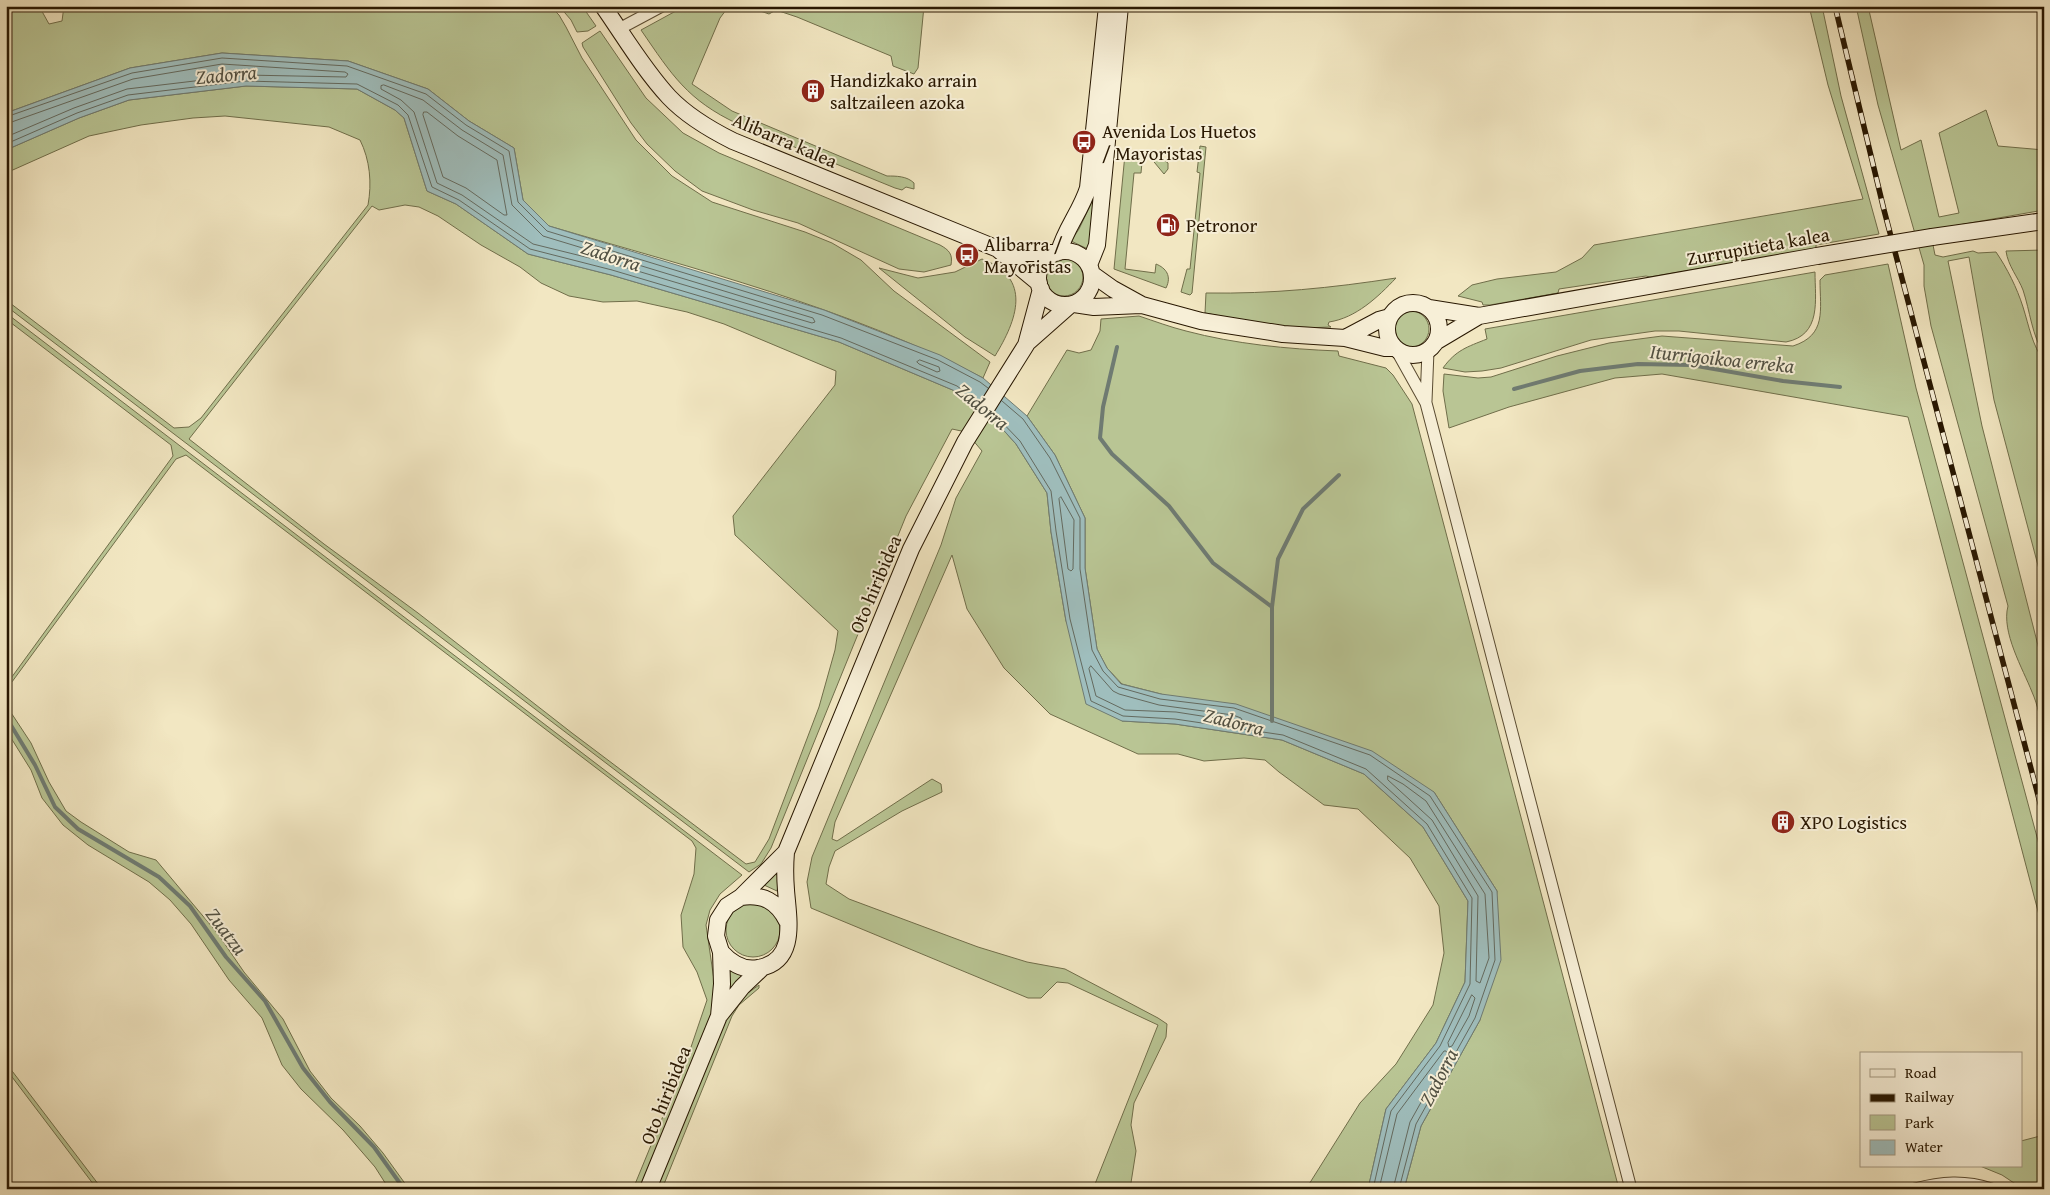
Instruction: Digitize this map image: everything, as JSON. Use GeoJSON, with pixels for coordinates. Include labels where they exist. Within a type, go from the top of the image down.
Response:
{"type":"FeatureCollection","features":[{"type":"Feature","properties":{"kind":"street","name":"Alibarra kalea"},"geometry":{"type":"LineString","coordinates":[[603,6],[670,98],[711,130],[733,141],[998,249],[1026,253],[1057,253]]}},
{"type":"Feature","properties":{"kind":"street"},"geometry":{"type":"LineString","coordinates":[[619,29],[662,6]]}},
{"type":"Feature","properties":{"kind":"street"},"geometry":{"type":"LineString","coordinates":[[1057,253],[1084,200],[1088,188],[1107,6]]}},
{"type":"Feature","properties":{"kind":"street"},"geometry":{"type":"LineString","coordinates":[[1072,304],[1082,299],[1092,283],[1090,269],[1097,246],[1120,6]]}},
{"type":"Feature","properties":{"kind":"street","name":"Zurrupitieta kalea"},"geometry":{"type":"LineString","coordinates":[[1429,308],[1479,316],[1818,256],[2044,221]]}},
{"type":"Feature","properties":{"kind":"street","name":"Alibarra kalea"},"geometry":{"type":"LineString","coordinates":[[998,249],[1040,286]]}},
{"type":"Feature","properties":{"kind":"street"},"geometry":{"type":"LineString","coordinates":[[1142,305],[1094,307],[1072,304],[1061,305],[1046,297],[1040,286],[1039,273],[1042,265],[1048,258],[1057,253],[1076,254],[1084,258],[1090,269],[1113,289],[1142,305],[1201,321],[1249,330],[1345,338],[1396,349],[1412,356],[1432,346]]}},
{"type":"Feature","properties":{"kind":"street","name":"Oto hiribidea"},"geometry":{"type":"LineString","coordinates":[[719,1016],[722,984],[721,952],[716,936],[718,920],[727,906],[741,898],[786,852],[911,549],[966,442],[1026,345],[1040,286]]}},
{"type":"Feature","properties":{"kind":"street"},"geometry":{"type":"LineString","coordinates":[[1426,403],[1432,346],[1440,332],[1439,323],[1436,315],[1429,308],[1419,303],[1404,304],[1397,308],[1387,323],[1388,337],[1426,403],[1631,1187]]}},
{"type":"Feature","properties":{"kind":"street","name":"Oto hiribidea"},"geometry":{"type":"LineString","coordinates":[[1026,345],[1072,304]]}},
{"type":"Feature","properties":{"kind":"street","name":"Zurrupitieta kalea"},"geometry":{"type":"LineString","coordinates":[[1432,346],[1479,316]]}},
{"type":"Feature","properties":{"kind":"street"},"geometry":{"type":"LineString","coordinates":[[1345,338],[1379,320],[1390,317]]}},
{"type":"Feature","properties":{"kind":"street","name":"Oto hiribidea"},"geometry":{"type":"LineString","coordinates":[[648,1189],[719,1016],[742,987],[763,967],[776,960],[783,952],[788,938],[786,852]]}},
{"type":"Feature","properties":{"kind":"street"},"geometry":{"type":"LineString","coordinates":[[741,898],[752,896],[764,898],[774,903],[782,911],[788,922]]}},
{"type":"Feature","properties":{"kind":"street"},"geometry":{"type":"LineString","coordinates":[[721,952],[735,964],[753,969],[763,967]]}},
{"type":"Feature","properties":{"kind":"street"},"geometry":{"type":"LineString","coordinates":[[1915,1189],[1946,1182],[1960,1182],[1990,1189]]}},
{"type":"Feature","properties":{"kind":"green space"},"geometry":{"type":"Polygon","coordinates":[[[6,6],[39,6],[49,24],[62,21],[64,6],[550,6],[559,15],[582,58],[636,140],[672,176],[712,202],[805,232],[832,243],[861,260],[894,291],[990,362],[983,378],[878,330],[770,291],[549,226],[523,200],[514,148],[469,121],[428,89],[348,61],[222,53],[130,68],[6,113],[6,6]]]}},
{"type":"Feature","properties":{"kind":"green space"},"geometry":{"type":"Polygon","coordinates":[[[559,6],[582,6],[596,26],[588,31],[577,32],[571,20],[559,6]]]}},
{"type":"Feature","properties":{"kind":"green space"},"geometry":{"type":"Polygon","coordinates":[[[685,6],[729,6],[720,18],[692,84],[732,111],[887,176],[898,176],[908,179],[914,183],[914,189],[906,187],[902,190],[895,188],[738,124],[720,115],[693,96],[672,73],[641,30],[685,6]]]}},
{"type":"Feature","properties":{"kind":"green space"},"geometry":{"type":"Polygon","coordinates":[[[746,6],[924,6],[918,68],[914,74],[893,66],[891,56],[797,17],[776,10],[769,14],[746,6]]]}},
{"type":"Feature","properties":{"kind":"green space"},"geometry":{"type":"Polygon","coordinates":[[[1809,6],[1822,6],[1841,96],[1879,234],[1816,245],[1816,249],[1650,277],[1646,276],[1559,289],[1558,293],[1490,305],[1483,305],[1482,302],[1458,296],[1472,285],[1497,279],[1556,272],[1582,258],[1594,245],[1863,199],[1828,85],[1809,6]]]}},
{"type":"Feature","properties":{"kind":"green space"},"geometry":{"type":"Polygon","coordinates":[[[1856,6],[1868,6],[1901,150],[1921,140],[1939,217],[1959,213],[1939,133],[1986,110],[1998,146],[2044,150],[2044,210],[1930,230],[1935,255],[1943,257],[1973,251],[1978,253],[1996,252],[2015,285],[2034,342],[2044,361],[2044,588],[1994,400],[1969,257],[1948,261],[1982,426],[2044,669],[2044,734],[2034,697],[2010,639],[2007,616],[2008,606],[1931,326],[1924,286],[1924,265],[1878,105],[1856,6]]]}},
{"type":"Feature","properties":{"kind":"green space"},"geometry":{"type":"Polygon","coordinates":[[[600,31],[646,98],[683,133],[719,153],[940,245],[950,253],[951,265],[924,272],[899,269],[798,223],[753,210],[702,191],[675,171],[647,144],[631,123],[583,47],[582,43],[600,31]]]}},
{"type":"Feature","properties":{"kind":"green space"},"geometry":{"type":"Polygon","coordinates":[[[246,86],[357,89],[395,110],[404,118],[427,191],[456,204],[528,254],[611,275],[839,342],[955,391],[998,424],[1016,444],[1047,493],[1051,532],[1066,621],[1122,721],[1175,724],[1282,740],[1364,774],[1423,827],[1468,901],[1465,982],[1436,1043],[1386,1109],[1368,1189],[1306,1189],[1360,1103],[1396,1064],[1433,1005],[1444,953],[1439,906],[1410,858],[1358,809],[1324,805],[1265,760],[1244,758],[1204,761],[1178,754],[1138,754],[1050,714],[1004,668],[967,609],[952,555],[835,822],[832,839],[837,841],[932,779],[941,784],[942,792],[902,811],[835,851],[829,867],[826,884],[849,899],[978,947],[1027,962],[1065,969],[1167,1024],[1166,1037],[1134,1103],[1131,1125],[1136,1151],[1130,1189],[1093,1189],[1158,1025],[1068,983],[1057,982],[1041,998],[1028,998],[811,908],[807,882],[812,857],[941,545],[956,498],[982,451],[966,432],[952,429],[906,516],[771,848],[761,864],[749,872],[6,306],[6,300],[174,428],[189,427],[201,418],[368,205],[369,172],[360,140],[329,127],[225,116],[141,125],[89,136],[6,173],[6,150],[79,118],[129,100],[246,86]],[[405,205],[379,210],[372,206],[189,439],[324,544],[418,613],[572,733],[746,864],[755,862],[769,839],[819,707],[835,650],[838,631],[735,535],[733,516],[835,385],[836,371],[724,324],[687,312],[637,301],[603,302],[569,296],[541,283],[520,267],[481,245],[438,216],[419,207],[405,205]]]}},
{"type":"Feature","properties":{"kind":"green space"},"geometry":{"type":"Polygon","coordinates":[[[1200,146],[1206,147],[1192,293],[1190,295],[1181,292],[1187,269],[1190,269],[1200,173],[1197,172],[1200,146]]]}},
{"type":"Feature","properties":{"kind":"green space"},"geometry":{"type":"Polygon","coordinates":[[[1125,154],[1137,155],[1142,162],[1141,173],[1134,173],[1125,269],[1155,273],[1156,264],[1167,273],[1168,284],[1166,288],[1114,269],[1125,154]]]}},
{"type":"Feature","properties":{"kind":"green space"},"geometry":{"type":"Polygon","coordinates":[[[1150,157],[1161,158],[1168,163],[1168,169],[1164,174],[1150,157]]]}},
{"type":"Feature","properties":{"kind":"green space"},"geometry":{"type":"Polygon","coordinates":[[[1092,202],[1096,203],[1090,250],[1071,241],[1092,202]]]}},
{"type":"Feature","properties":{"kind":"green space"},"geometry":{"type":"Polygon","coordinates":[[[2044,250],[2044,354],[2034,331],[2023,290],[2009,262],[2006,251],[2044,250]]]}},
{"type":"Feature","properties":{"kind":"green space"},"geometry":{"type":"Polygon","coordinates":[[[1064,258],[1077,264],[1083,277],[1077,290],[1064,296],[1051,290],[1045,277],[1051,264],[1064,258]]]}},
{"type":"Feature","properties":{"kind":"green space"},"geometry":{"type":"Polygon","coordinates":[[[982,259],[998,267],[1009,277],[1016,301],[1009,328],[995,356],[965,337],[879,268],[918,278],[955,272],[982,259]]]}},
{"type":"Feature","properties":{"kind":"green space"},"geometry":{"type":"Polygon","coordinates":[[[1888,264],[1916,388],[2044,863],[2044,934],[1908,417],[1662,374],[1615,378],[1509,407],[1449,428],[1443,391],[1444,374],[1478,378],[1491,377],[1557,356],[1609,343],[1662,336],[1793,346],[1812,335],[1816,328],[1820,311],[1820,280],[1825,275],[1888,264]]]}},
{"type":"Feature","properties":{"kind":"green space"},"geometry":{"type":"Polygon","coordinates":[[[1815,272],[1815,305],[1811,324],[1806,332],[1798,338],[1786,342],[1679,331],[1655,331],[1591,340],[1501,368],[1465,372],[1443,368],[1457,353],[1487,339],[1485,329],[1815,272]]]}},
{"type":"Feature","properties":{"kind":"green space"},"geometry":{"type":"Polygon","coordinates":[[[1396,278],[1366,306],[1339,320],[1329,322],[1328,325],[1331,327],[1283,326],[1205,313],[1206,293],[1301,290],[1396,278]]]}},
{"type":"Feature","properties":{"kind":"green space"},"geometry":{"type":"Polygon","coordinates":[[[1411,311],[1418,312],[1424,316],[1428,322],[1428,336],[1424,342],[1418,346],[1411,347],[1404,346],[1398,342],[1394,336],[1393,329],[1394,322],[1398,316],[1404,312],[1411,311]]]}},
{"type":"Feature","properties":{"kind":"green space"},"geometry":{"type":"Polygon","coordinates":[[[6,313],[742,875],[720,894],[710,910],[706,925],[715,987],[713,1012],[641,1189],[633,1189],[689,1053],[707,1000],[697,972],[683,947],[681,915],[694,874],[696,848],[692,841],[186,455],[176,459],[6,690],[6,685],[173,456],[171,445],[6,319],[6,313]]]}},
{"type":"Feature","properties":{"kind":"green space"},"geometry":{"type":"Polygon","coordinates":[[[1139,316],[1205,336],[1242,343],[1338,351],[1339,356],[1386,368],[1393,375],[1412,404],[1619,1189],[1404,1189],[1421,1126],[1480,1020],[1497,891],[1434,792],[1161,694],[1122,684],[1107,668],[1097,649],[1085,568],[1085,518],[1055,455],[1027,416],[1067,350],[1079,353],[1091,350],[1100,331],[1101,319],[1139,316]]]}},
{"type":"Feature","properties":{"kind":"green space"},"geometry":{"type":"Polygon","coordinates":[[[6,705],[31,743],[49,782],[66,811],[129,852],[156,860],[218,934],[244,972],[283,1019],[310,1071],[331,1098],[360,1126],[383,1153],[409,1189],[389,1189],[375,1167],[343,1130],[301,1089],[282,1065],[262,1018],[229,980],[191,924],[170,900],[149,882],[88,845],[63,825],[42,798],[31,770],[6,730],[6,705]]]}},
{"type":"Feature","properties":{"kind":"green space"},"geometry":{"type":"Polygon","coordinates":[[[778,868],[781,869],[777,891],[764,885],[778,868]]]}},
{"type":"Feature","properties":{"kind":"green space"},"geometry":{"type":"Polygon","coordinates":[[[748,903],[758,903],[768,907],[776,915],[780,930],[776,945],[768,953],[758,957],[748,957],[738,953],[730,945],[726,935],[726,925],[730,915],[738,907],[748,903]]]}},
{"type":"Feature","properties":{"kind":"green space"},"geometry":{"type":"Polygon","coordinates":[[[728,968],[746,975],[727,994],[728,968]]]}},
{"type":"Feature","properties":{"kind":"green space"},"geometry":{"type":"Polygon","coordinates":[[[759,985],[759,988],[739,1005],[732,1016],[662,1189],[654,1189],[723,1022],[738,1000],[759,985]]]}},
{"type":"Feature","properties":{"kind":"green space"},"geometry":{"type":"Polygon","coordinates":[[[6,1063],[102,1189],[97,1189],[6,1069],[6,1063]]]}},
{"type":"Feature","properties":{"kind":"green space"},"geometry":{"type":"Polygon","coordinates":[[[2044,1135],[2044,1189],[2023,1189],[2002,1175],[1985,1168],[2022,1168],[2022,1141],[2044,1135]]]}},
{"type":"Feature","properties":{"kind":"water","name":"Zadorra"},"geometry":{"type":"Polygon","coordinates":[[[222,53],[348,61],[428,89],[469,121],[514,148],[523,200],[549,226],[824,310],[940,355],[983,378],[1027,416],[1055,455],[1085,518],[1085,568],[1097,649],[1107,668],[1121,684],[1161,694],[1236,704],[1372,751],[1434,792],[1497,891],[1501,960],[1480,1020],[1421,1126],[1404,1189],[1368,1189],[1386,1109],[1436,1043],[1465,982],[1468,901],[1423,827],[1364,774],[1282,740],[1175,724],[1122,721],[1086,704],[1066,621],[1051,532],[1047,493],[1016,444],[998,424],[955,391],[839,342],[611,275],[528,254],[456,204],[427,191],[404,118],[395,110],[357,89],[246,86],[129,100],[79,118],[6,150],[6,113],[130,68],[222,53]]]}},
{"type":"Feature","properties":{"kind":"waterway"},"geometry":{"type":"LineString","coordinates":[[1117,347],[1103,407],[1100,438],[1112,454],[1169,506],[1213,563],[1272,607]]}},
{"type":"Feature","properties":{"kind":"waterway","name":"Iturrigoikoa erreka"},"geometry":{"type":"LineString","coordinates":[[1514,389],[1580,371],[1638,364],[1691,365],[1783,381],[1840,387]]}},
{"type":"Feature","properties":{"kind":"waterway","name":"Iturrigoikoa erreka"},"geometry":{"type":"LineString","coordinates":[[1272,721],[1272,607],[1278,559],[1303,509],[1339,475]]}},
{"type":"Feature","properties":{"kind":"waterway","name":"Zuatzu"},"geometry":{"type":"LineString","coordinates":[[6,717],[35,765],[55,807],[78,829],[159,877],[190,906],[226,957],[265,1001],[303,1068],[330,1102],[374,1147],[404,1189]]}},
{"type":"Feature","properties":{"kind":"railway"},"geometry":{"type":"LineString","coordinates":[[1835,6],[1884,210],[2044,818]]}},
{"type":"Feature","properties":{"kind":"place","name":"Handizkako arrain saltzaileen azoka"},"geometry":{"type":"Point","coordinates":[813,91]}},
{"type":"Feature","properties":{"kind":"place","name":"Avenida Los Huetos / Mayoristas"},"geometry":{"type":"Point","coordinates":[1084,142]}},
{"type":"Feature","properties":{"kind":"place","name":"Petronor"},"geometry":{"type":"Point","coordinates":[1168,225]}},
{"type":"Feature","properties":{"kind":"place","name":"Alibarra / Mayoristas"},"geometry":{"type":"Point","coordinates":[967,255]}},
{"type":"Feature","properties":{"kind":"place","name":"XPO Logistics"},"geometry":{"type":"Point","coordinates":[1783,822]}}]}
